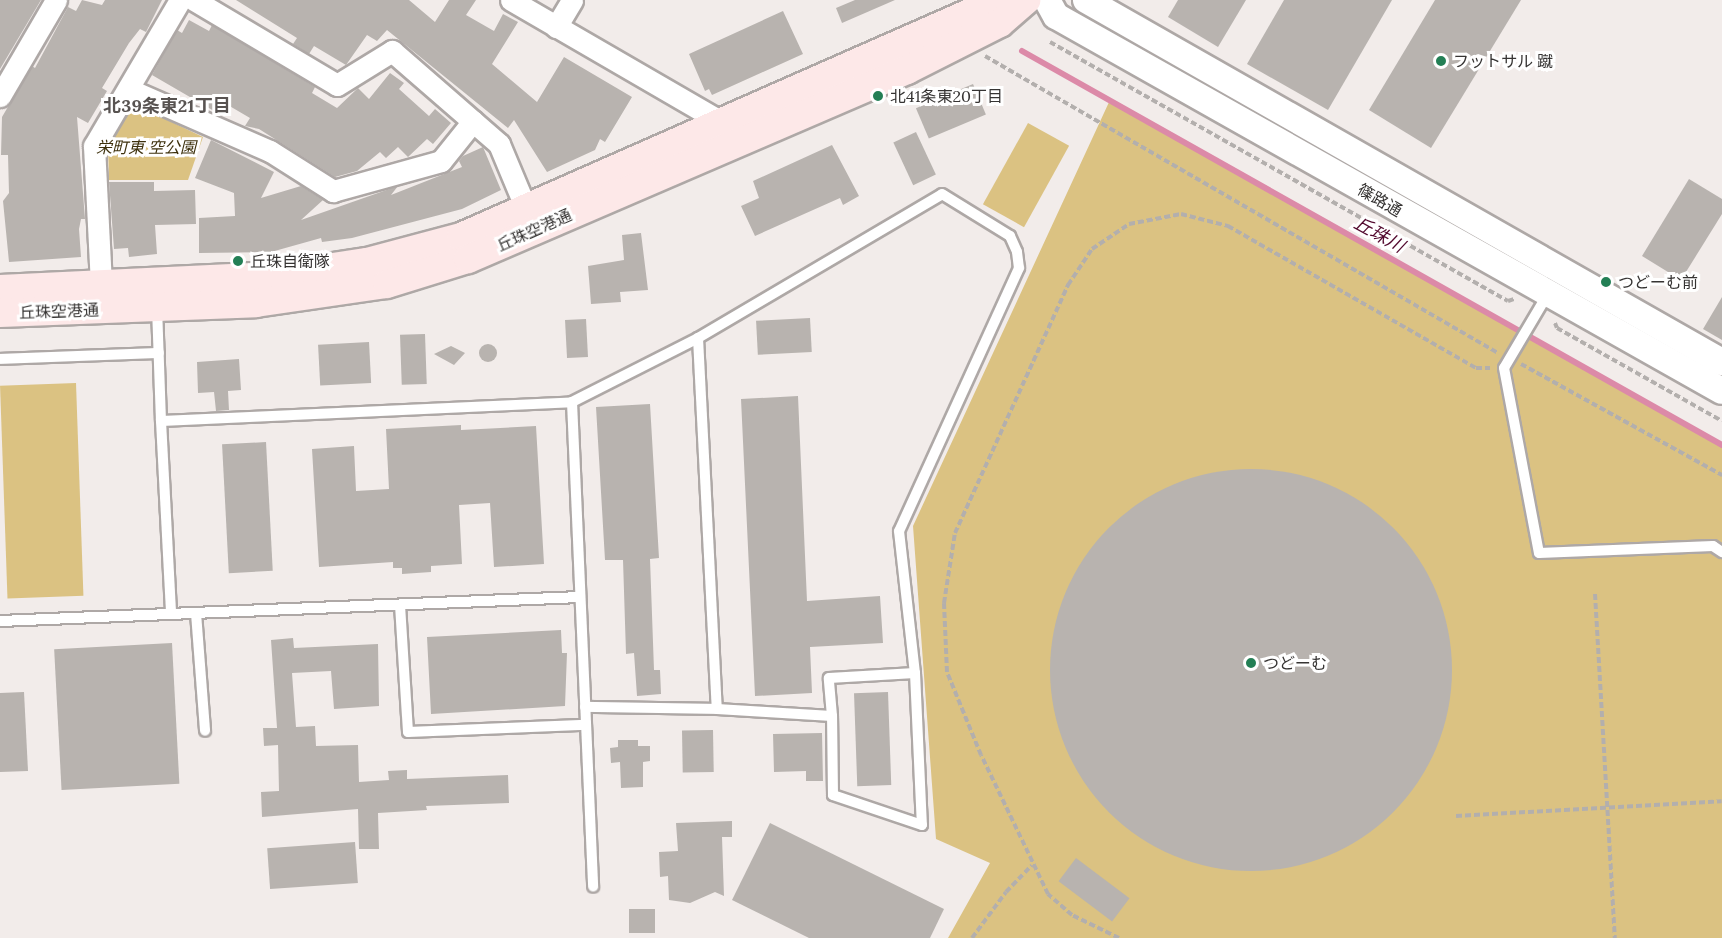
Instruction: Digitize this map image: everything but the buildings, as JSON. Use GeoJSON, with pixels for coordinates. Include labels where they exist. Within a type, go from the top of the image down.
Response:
{"type":"FeatureCollection","features":[{"type":"Feature","properties":{"kind":"main road","name":"丘珠空港通"},"geometry":{"type":"LineString","coordinates":[[0,289],[100,284],[156,294],[256,303],[387,284],[468,259],[999,0]]}},
{"type":"Feature","properties":{"kind":"main road","name":"丘珠空港通"},"geometry":{"type":"LineString","coordinates":[[0,314],[156,294],[367,262],[461,237],[726,134],[907,70],[1000,23],[1026,0]]}},
{"type":"Feature","properties":{"kind":"street"},"geometry":{"type":"LineString","coordinates":[[0,96],[56,0]]}},
{"type":"Feature","properties":{"kind":"street"},"geometry":{"type":"LineString","coordinates":[[100,284],[94,146],[180,0]]}},
{"type":"Feature","properties":{"kind":"street"},"geometry":{"type":"LineString","coordinates":[[194,0],[337,85],[393,51],[499,144],[527,211]]}},
{"type":"Feature","properties":{"kind":"street"},"geometry":{"type":"LineString","coordinates":[[511,0],[726,134]]}},
{"type":"Feature","properties":{"kind":"street"},"geometry":{"type":"LineString","coordinates":[[556,27],[572,0]]}},
{"type":"Feature","properties":{"kind":"street","name":"篠路通"},"geometry":{"type":"LineString","coordinates":[[1047,0],[1056,16],[1540,304],[1721,389]]}},
{"type":"Feature","properties":{"kind":"street","name":"篠路通"},"geometry":{"type":"LineString","coordinates":[[1086,0],[1722,362]]}},
{"type":"Feature","properties":{"kind":"street"},"geometry":{"type":"LineString","coordinates":[[128,89],[270,151],[333,191],[441,161],[473,121]]}},
{"type":"Feature","properties":{"kind":"lane"},"geometry":{"type":"LineString","coordinates":[[162,421],[572,402],[698,338],[942,194],[1010,236],[1019,268],[899,531],[915,673],[922,825],[833,795],[829,678],[915,673]]}},
{"type":"Feature","properties":{"kind":"lane"},"geometry":{"type":"LineString","coordinates":[[1561,271],[1504,368],[1539,554],[1713,546],[1722,552]]}},
{"type":"Feature","properties":{"kind":"lane"},"geometry":{"type":"LineString","coordinates":[[156,294],[171,614]]}},
{"type":"Feature","properties":{"kind":"lane"},"geometry":{"type":"LineString","coordinates":[[698,338],[717,710]]}},
{"type":"Feature","properties":{"kind":"lane"},"geometry":{"type":"LineString","coordinates":[[0,359],[159,353]]}},
{"type":"Feature","properties":{"kind":"lane"},"geometry":{"type":"LineString","coordinates":[[572,402],[593,887]]}},
{"type":"Feature","properties":{"kind":"lane"},"geometry":{"type":"LineString","coordinates":[[0,621],[580,597]]}},
{"type":"Feature","properties":{"kind":"lane"},"geometry":{"type":"LineString","coordinates":[[400,605],[408,732],[586,725]]}},
{"type":"Feature","properties":{"kind":"lane"},"geometry":{"type":"LineString","coordinates":[[196,613],[205,731]]}},
{"type":"Feature","properties":{"kind":"lane"},"geometry":{"type":"LineString","coordinates":[[585,707],[717,710],[832,716]]}},
{"type":"Feature","properties":{"kind":"path"},"geometry":{"type":"LineString","coordinates":[[1050,42],[1508,301],[1540,304],[1557,328],[1722,421]]}},
{"type":"Feature","properties":{"kind":"path"},"geometry":{"type":"LineString","coordinates":[[976,50],[1467,332],[1487,348]]}},
{"type":"Feature","properties":{"kind":"path"},"geometry":{"type":"LineString","coordinates":[[1119,938],[1072,915],[1048,894],[1032,864],[947,672],[944,603],[956,533],[1068,285],[1092,249],[1129,224],[1180,214],[1228,226],[1476,368]]}},
{"type":"Feature","properties":{"kind":"path"},"geometry":{"type":"LineString","coordinates":[[1528,367],[1722,475]]}},
{"type":"Feature","properties":{"kind":"path"},"geometry":{"type":"LineString","coordinates":[[1595,594],[1615,938]]}},
{"type":"Feature","properties":{"kind":"path"},"geometry":{"type":"LineString","coordinates":[[1456,816],[1722,801]]}},
{"type":"Feature","properties":{"kind":"path"},"geometry":{"type":"LineString","coordinates":[[972,938],[1032,864]]}},
{"type":"Feature","properties":{"kind":"green space"},"geometry":{"type":"Polygon","coordinates":[[[1110,100],[1722,445],[1722,938],[948,938],[990,863],[936,839],[913,526],[1110,100]]]}},
{"type":"Feature","properties":{"kind":"green space","name":"栄町東 空公園"},"geometry":{"type":"Polygon","coordinates":[[[138,106],[203,137],[188,180],[109,180],[108,146],[129,108],[138,106]]]}},
{"type":"Feature","properties":{"kind":"green space"},"geometry":{"type":"Polygon","coordinates":[[[1028,123],[1069,146],[1024,227],[983,204],[1028,123]]]}},
{"type":"Feature","properties":{"kind":"green space"},"geometry":{"type":"Polygon","coordinates":[[[76,383],[83,596],[7,599],[0,386],[76,383]]]}},
{"type":"Feature","properties":{"kind":"waterway","name":"丘珠川"},"geometry":{"type":"LineString","coordinates":[[1022,51],[1722,445]]}},
{"type":"Feature","properties":{"kind":"place","name":"フットサル 蹴"},"geometry":{"type":"Point","coordinates":[1441,61]}},
{"type":"Feature","properties":{"kind":"place","name":"北41条東20丁目"},"geometry":{"type":"Point","coordinates":[878,96]}},
{"type":"Feature","properties":{"kind":"place","name":"丘珠自衛隊"},"geometry":{"type":"Point","coordinates":[238,261]}},
{"type":"Feature","properties":{"kind":"place","name":"つどーむ前"},"geometry":{"type":"Point","coordinates":[1606,282]}},
{"type":"Feature","properties":{"kind":"place","name":"つどーむ"},"geometry":{"type":"Point","coordinates":[1251,663]}},
{"type":"Feature","properties":{"kind":"district","name":"北39条東21丁目"},"geometry":{"type":"Point","coordinates":[167,106]}}]}
